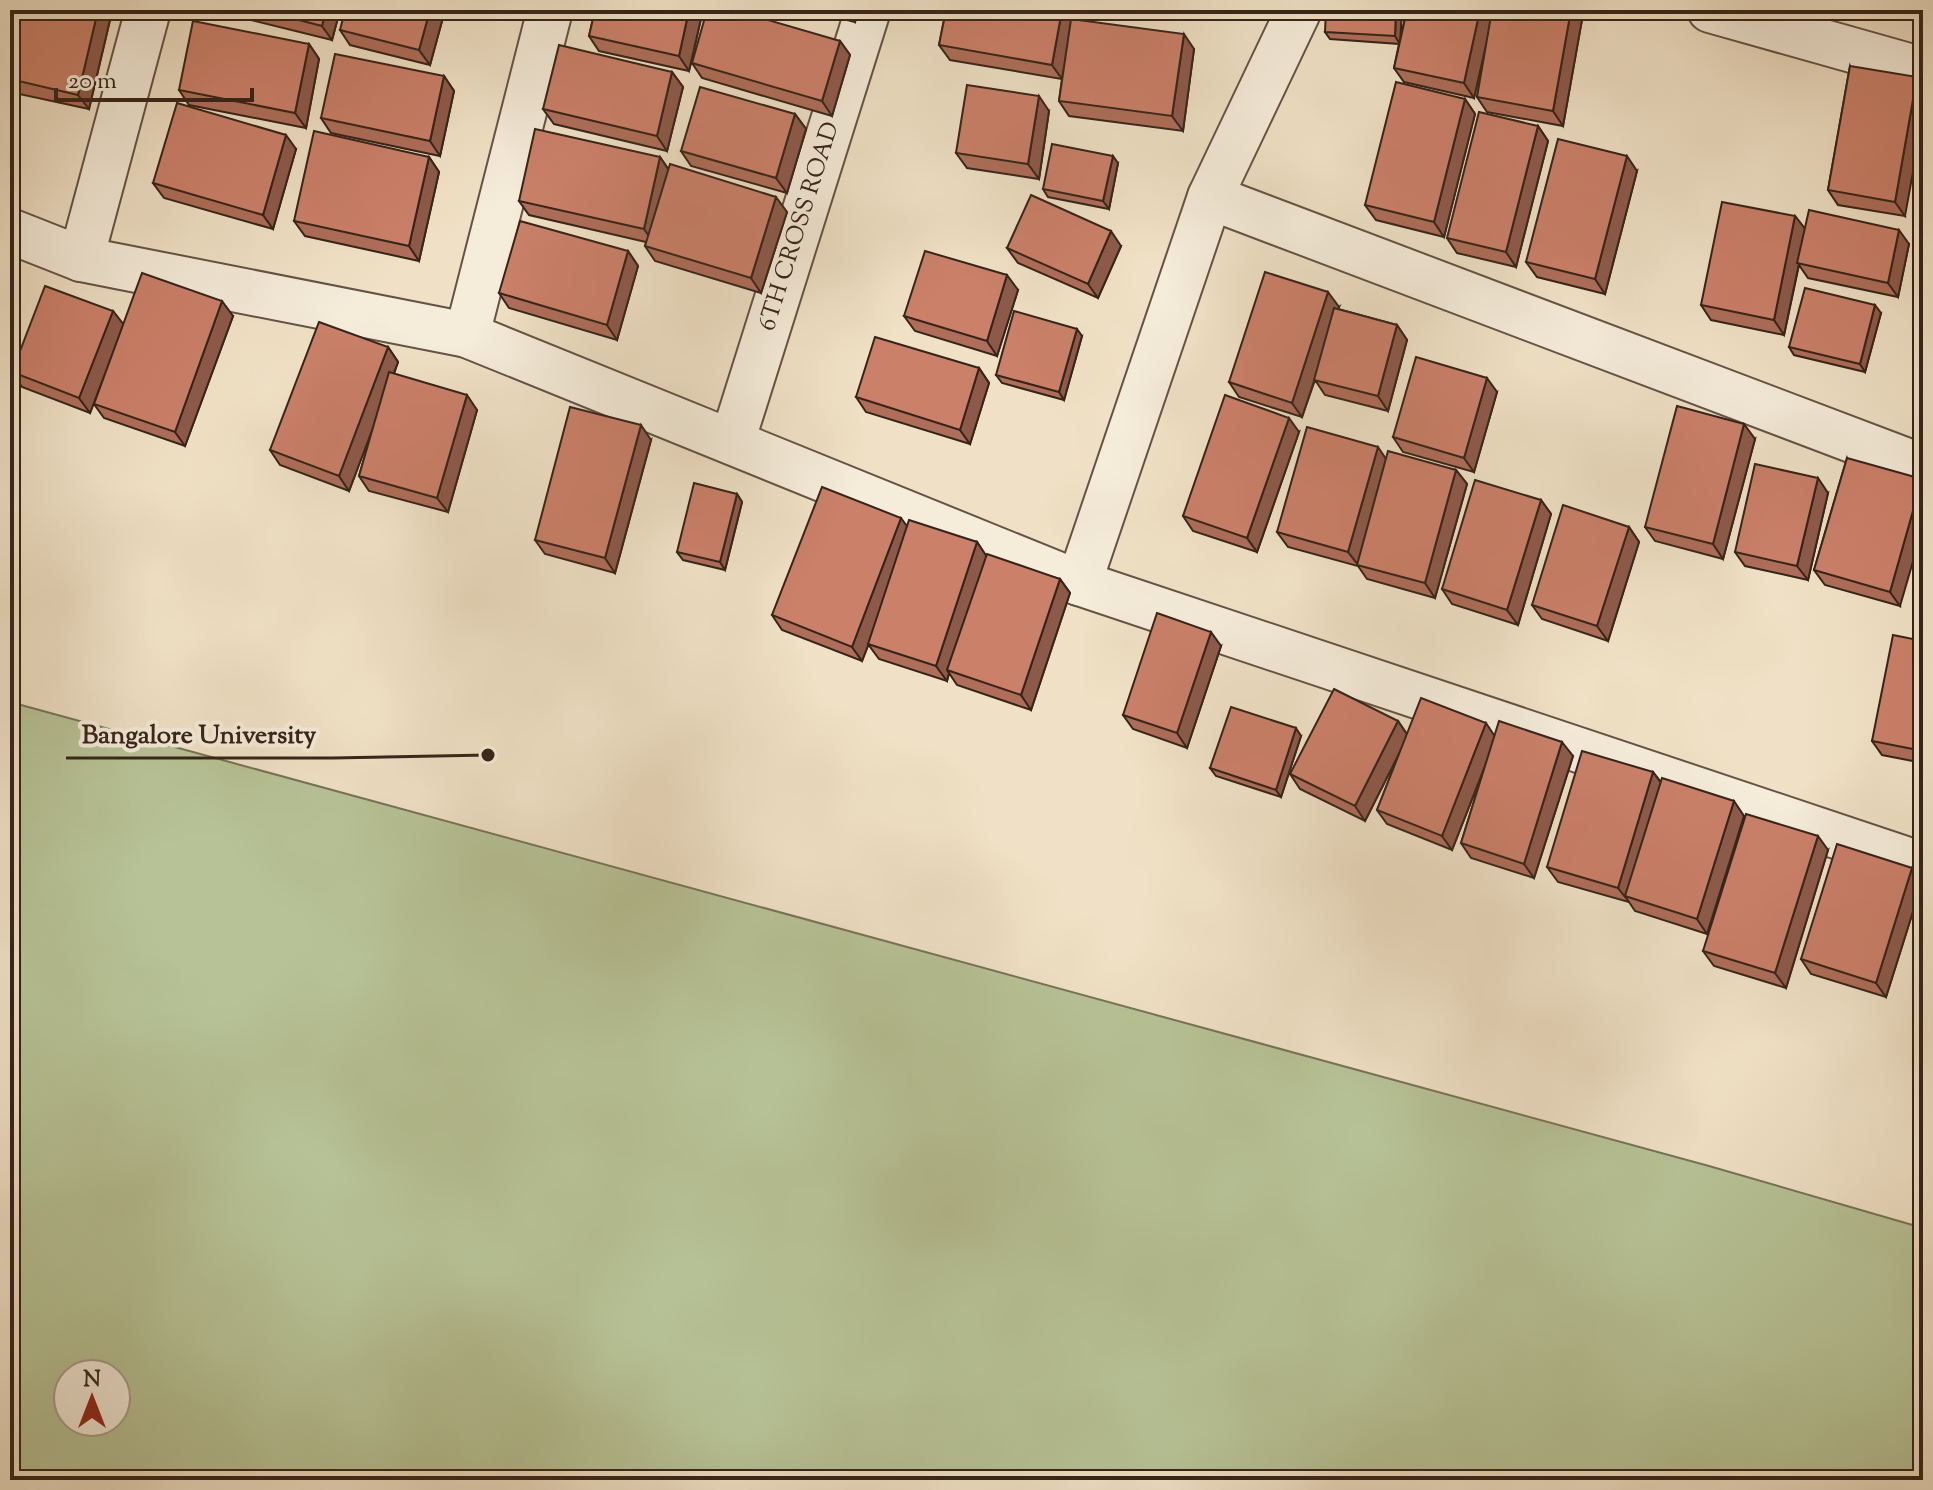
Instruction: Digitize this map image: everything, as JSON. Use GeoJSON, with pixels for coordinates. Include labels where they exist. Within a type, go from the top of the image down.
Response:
{"type":"FeatureCollection","features":[{"type":"Feature","properties":{"kind":"street"},"geometry":{"type":"LineString","coordinates":[[81,259],[148,10]]}},
{"type":"Feature","properties":{"kind":"street"},"geometry":{"type":"LineString","coordinates":[[467,335],[550,10]]}},
{"type":"Feature","properties":{"kind":"street","name":"6TH CROSS ROAD"},"geometry":{"type":"LineString","coordinates":[[732,442],[868,10]]}},
{"type":"Feature","properties":{"kind":"street"},"geometry":{"type":"LineString","coordinates":[[1079,583],[1210,197],[1299,10]]}},
{"type":"Feature","properties":{"kind":"street"},"geometry":{"type":"LineString","coordinates":[[1710,10],[1923,70]]}},
{"type":"Feature","properties":{"kind":"street"},"geometry":{"type":"LineString","coordinates":[[1210,197],[1923,467]]}},
{"type":"Feature","properties":{"kind":"street"},"geometry":{"type":"LineString","coordinates":[[10,231],[81,259],[467,335],[1079,583],[1923,865]]}},
{"type":"Feature","properties":{"kind":"green space"},"geometry":{"type":"Polygon","coordinates":[[[10,702],[1709,1166],[1923,1228],[1923,1480],[10,1480],[10,702]]]}},
{"type":"Feature","properties":{"kind":"building"},"geometry":{"type":"Polygon","coordinates":[[[10,10],[98,10],[78,95],[10,79],[10,10]]]}},
{"type":"Feature","properties":{"kind":"building"},"geometry":{"type":"Polygon","coordinates":[[[260,10],[326,10],[322,26],[260,10]]]}},
{"type":"Feature","properties":{"kind":"building"},"geometry":{"type":"Polygon","coordinates":[[[345,10],[430,10],[419,50],[340,30],[345,10]]]}},
{"type":"Feature","properties":{"kind":"building"},"geometry":{"type":"Polygon","coordinates":[[[595,10],[689,10],[679,56],[589,36],[595,10]]]}},
{"type":"Feature","properties":{"kind":"building"},"geometry":{"type":"Polygon","coordinates":[[[707,10],[734,10],[840,41],[822,101],[692,63],[707,10]]]}},
{"type":"Feature","properties":{"kind":"building"},"geometry":{"type":"Polygon","coordinates":[[[946,10],[1062,10],[1052,65],[939,45],[946,10]]]}},
{"type":"Feature","properties":{"kind":"building"},"geometry":{"type":"Polygon","coordinates":[[[1326,10],[1396,10],[1395,36],[1325,32],[1326,10]]]}},
{"type":"Feature","properties":{"kind":"building"},"geometry":{"type":"Polygon","coordinates":[[[1407,10],[1480,10],[1464,83],[1394,68],[1407,10]]]}},
{"type":"Feature","properties":{"kind":"building"},"geometry":{"type":"Polygon","coordinates":[[[1492,10],[1571,10],[1553,111],[1477,97],[1492,10]]]}},
{"type":"Feature","properties":{"kind":"building"},"geometry":{"type":"Polygon","coordinates":[[[1071,19],[1184,34],[1172,116],[1059,101],[1071,19]]]}},
{"type":"Feature","properties":{"kind":"building"},"geometry":{"type":"Polygon","coordinates":[[[193,21],[309,44],[295,113],[179,90],[193,21]]]}},
{"type":"Feature","properties":{"kind":"building"},"geometry":{"type":"Polygon","coordinates":[[[559,45],[672,72],[657,136],[543,109],[559,45]]]}},
{"type":"Feature","properties":{"kind":"building"},"geometry":{"type":"Polygon","coordinates":[[[335,54],[444,76],[430,141],[321,118],[335,54]]]}},
{"type":"Feature","properties":{"kind":"building"},"geometry":{"type":"Polygon","coordinates":[[[1850,66],[1917,77],[1895,202],[1828,190],[1850,66]]]}},
{"type":"Feature","properties":{"kind":"building"},"geometry":{"type":"Polygon","coordinates":[[[1396,82],[1465,99],[1434,222],[1365,205],[1396,82]]]}},
{"type":"Feature","properties":{"kind":"building"},"geometry":{"type":"Polygon","coordinates":[[[967,85],[1039,96],[1028,164],[956,153],[967,85]]]}},
{"type":"Feature","properties":{"kind":"building"},"geometry":{"type":"Polygon","coordinates":[[[700,87],[795,114],[776,178],[681,151],[700,87]]]}},
{"type":"Feature","properties":{"kind":"building"},"geometry":{"type":"Polygon","coordinates":[[[177,103],[286,135],[263,215],[153,183],[177,103]]]}},
{"type":"Feature","properties":{"kind":"building"},"geometry":{"type":"Polygon","coordinates":[[[1479,112],[1538,126],[1506,252],[1447,238],[1479,112]]]}},
{"type":"Feature","properties":{"kind":"building"},"geometry":{"type":"Polygon","coordinates":[[[535,129],[660,157],[644,229],[519,201],[535,129]]]}},
{"type":"Feature","properties":{"kind":"building"},"geometry":{"type":"Polygon","coordinates":[[[314,131],[429,157],[409,246],[294,221],[314,131]]]}},
{"type":"Feature","properties":{"kind":"building"},"geometry":{"type":"Polygon","coordinates":[[[1558,139],[1627,156],[1595,279],[1526,262],[1558,139]]]}},
{"type":"Feature","properties":{"kind":"building"},"geometry":{"type":"Polygon","coordinates":[[[1052,144],[1113,156],[1103,201],[1043,189],[1052,144]]]}},
{"type":"Feature","properties":{"kind":"building"},"geometry":{"type":"Polygon","coordinates":[[[670,164],[776,197],[751,278],[645,246],[670,164]]]}},
{"type":"Feature","properties":{"kind":"building"},"geometry":{"type":"Polygon","coordinates":[[[1031,195],[1111,231],[1088,284],[1007,248],[1031,195]]]}},
{"type":"Feature","properties":{"kind":"building"},"geometry":{"type":"Polygon","coordinates":[[[1722,202],[1795,216],[1774,320],[1701,305],[1722,202]]]}},
{"type":"Feature","properties":{"kind":"building"},"geometry":{"type":"Polygon","coordinates":[[[1809,210],[1899,230],[1888,283],[1797,263],[1809,210]]]}},
{"type":"Feature","properties":{"kind":"building"},"geometry":{"type":"Polygon","coordinates":[[[520,221],[628,251],[607,325],[499,293],[520,221]]]}},
{"type":"Feature","properties":{"kind":"building"},"geometry":{"type":"Polygon","coordinates":[[[925,251],[1007,275],[987,341],[904,316],[925,251]]]}},
{"type":"Feature","properties":{"kind":"building"},"geometry":{"type":"Polygon","coordinates":[[[1265,272],[1328,292],[1292,403],[1229,382],[1265,272]]]}},
{"type":"Feature","properties":{"kind":"building"},"geometry":{"type":"Polygon","coordinates":[[[142,273],[222,301],[175,432],[94,404],[142,273]]]}},
{"type":"Feature","properties":{"kind":"building"},"geometry":{"type":"Polygon","coordinates":[[[45,286],[113,311],[79,398],[12,372],[45,286]]]}},
{"type":"Feature","properties":{"kind":"building"},"geometry":{"type":"Polygon","coordinates":[[[1805,288],[1875,305],[1860,364],[1789,347],[1805,288]]]}},
{"type":"Feature","properties":{"kind":"building"},"geometry":{"type":"Polygon","coordinates":[[[1334,308],[1397,325],[1378,396],[1314,380],[1334,308]]]}},
{"type":"Feature","properties":{"kind":"building"},"geometry":{"type":"Polygon","coordinates":[[[1014,311],[1077,329],[1059,392],[996,375],[1014,311]]]}},
{"type":"Feature","properties":{"kind":"building"},"geometry":{"type":"Polygon","coordinates":[[[319,322],[388,347],[339,476],[270,450],[319,322]]]}},
{"type":"Feature","properties":{"kind":"building"},"geometry":{"type":"Polygon","coordinates":[[[875,337],[979,368],[960,430],[856,397],[875,337]]]}},
{"type":"Feature","properties":{"kind":"building"},"geometry":{"type":"Polygon","coordinates":[[[1416,357],[1487,378],[1464,458],[1393,437],[1416,357]]]}},
{"type":"Feature","properties":{"kind":"building"},"geometry":{"type":"Polygon","coordinates":[[[389,372],[467,395],[437,498],[359,476],[389,372]]]}},
{"type":"Feature","properties":{"kind":"building"},"geometry":{"type":"Polygon","coordinates":[[[1225,395],[1289,418],[1247,538],[1183,516],[1225,395]]]}},
{"type":"Feature","properties":{"kind":"building"},"geometry":{"type":"Polygon","coordinates":[[[1677,406],[1744,424],[1713,544],[1645,527],[1677,406]]]}},
{"type":"Feature","properties":{"kind":"building"},"geometry":{"type":"Polygon","coordinates":[[[570,407],[641,425],[605,558],[535,540],[570,407]]]}},
{"type":"Feature","properties":{"kind":"building"},"geometry":{"type":"Polygon","coordinates":[[[1307,427],[1378,447],[1348,552],[1277,532],[1307,427]]]}},
{"type":"Feature","properties":{"kind":"building"},"geometry":{"type":"Polygon","coordinates":[[[1388,451],[1456,470],[1425,583],[1357,565],[1388,451]]]}},
{"type":"Feature","properties":{"kind":"building"},"geometry":{"type":"Polygon","coordinates":[[[1847,458],[1922,479],[1890,592],[1814,570],[1847,458]]]}},
{"type":"Feature","properties":{"kind":"building"},"geometry":{"type":"Polygon","coordinates":[[[1755,464],[1818,478],[1797,566],[1735,552],[1755,464]]]}},
{"type":"Feature","properties":{"kind":"building"},"geometry":{"type":"Polygon","coordinates":[[[1475,480],[1541,500],[1507,610],[1442,589],[1475,480]]]}},
{"type":"Feature","properties":{"kind":"building"},"geometry":{"type":"Polygon","coordinates":[[[694,483],[737,494],[720,562],[677,552],[694,483]]]}},
{"type":"Feature","properties":{"kind":"building"},"geometry":{"type":"Polygon","coordinates":[[[822,487],[901,518],[852,647],[772,615],[822,487]]]}},
{"type":"Feature","properties":{"kind":"building"},"geometry":{"type":"Polygon","coordinates":[[[1563,505],[1629,527],[1597,626],[1532,605],[1563,505]]]}},
{"type":"Feature","properties":{"kind":"building"},"geometry":{"type":"Polygon","coordinates":[[[909,520],[977,542],[936,666],[868,644],[909,520]]]}},
{"type":"Feature","properties":{"kind":"building"},"geometry":{"type":"Polygon","coordinates":[[[987,554],[1060,579],[1021,695],[947,670],[987,554]]]}},
{"type":"Feature","properties":{"kind":"building"},"geometry":{"type":"Polygon","coordinates":[[[1157,613],[1211,632],[1177,733],[1123,715],[1157,613]]]}},
{"type":"Feature","properties":{"kind":"building"},"geometry":{"type":"Polygon","coordinates":[[[1893,635],[1923,641],[1923,751],[1872,741],[1893,635]]]}},
{"type":"Feature","properties":{"kind":"building"},"geometry":{"type":"Polygon","coordinates":[[[1334,689],[1398,721],[1355,806],[1290,774],[1334,689]]]}},
{"type":"Feature","properties":{"kind":"building"},"geometry":{"type":"Polygon","coordinates":[[[1421,698],[1486,723],[1442,836],[1377,810],[1421,698]]]}},
{"type":"Feature","properties":{"kind":"building"},"geometry":{"type":"Polygon","coordinates":[[[1231,707],[1296,728],[1276,790],[1210,768],[1231,707]]]}},
{"type":"Feature","properties":{"kind":"building"},"geometry":{"type":"Polygon","coordinates":[[[1499,721],[1562,742],[1524,864],[1461,843],[1499,721]]]}},
{"type":"Feature","properties":{"kind":"building"},"geometry":{"type":"Polygon","coordinates":[[[1582,751],[1653,772],[1618,888],[1547,867],[1582,751]]]}},
{"type":"Feature","properties":{"kind":"building"},"geometry":{"type":"Polygon","coordinates":[[[1662,778],[1734,801],[1697,919],[1625,896],[1662,778]]]}},
{"type":"Feature","properties":{"kind":"building"},"geometry":{"type":"Polygon","coordinates":[[[1746,814],[1818,836],[1775,973],[1703,951],[1746,814]]]}},
{"type":"Feature","properties":{"kind":"building"},"geometry":{"type":"Polygon","coordinates":[[[1837,844],[1912,868],[1876,983],[1801,959],[1837,844]]]}},
{"type":"Feature","properties":{"kind":"place","name":"Bangalore University"},"geometry":{"type":"Point","coordinates":[488,755]}}]}
